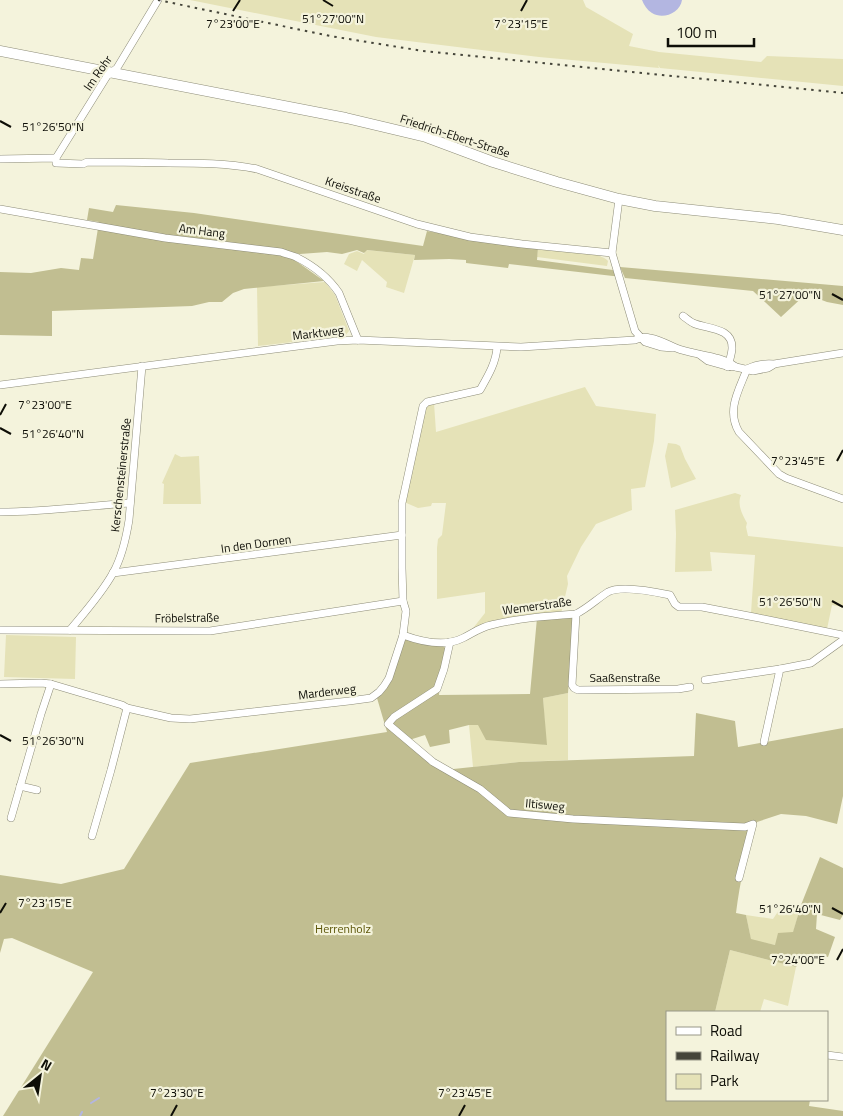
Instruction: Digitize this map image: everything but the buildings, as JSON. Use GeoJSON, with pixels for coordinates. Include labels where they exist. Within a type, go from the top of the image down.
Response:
{"type":"FeatureCollection","features":[{"type":"Feature","properties":{"kind":"street","name":"Im Rohr"},"geometry":{"type":"LineString","coordinates":[[56,158],[107,76],[117,68],[158,0]]}},
{"type":"Feature","properties":{"kind":"street","name":"Friedrich-Ebert-Straße"},"geometry":{"type":"LineString","coordinates":[[0,51],[389,128],[426,137],[502,165],[619,199],[655,206],[778,219],[843,230]]}},
{"type":"Feature","properties":{"kind":"street","name":"Kreisstraße"},"geometry":{"type":"LineString","coordinates":[[0,159],[56,158],[56,163],[83,164],[95,162],[238,165],[257,168],[417,224],[461,235],[522,244],[612,253]]}},
{"type":"Feature","properties":{"kind":"street"},"geometry":{"type":"LineString","coordinates":[[619,199],[612,253],[635,331],[640,338],[662,341],[675,348],[700,355],[708,361],[747,369]]}},
{"type":"Feature","properties":{"kind":"street","name":"Am Hang"},"geometry":{"type":"LineString","coordinates":[[0,209],[165,238],[281,252],[295,257],[314,269],[335,287],[358,340]]}},
{"type":"Feature","properties":{"kind":"street"},"geometry":{"type":"LineString","coordinates":[[683,316],[693,323],[718,330],[728,336],[732,341],[733,349],[728,364]]}},
{"type":"Feature","properties":{"kind":"street","name":"Marktweg"},"geometry":{"type":"LineString","coordinates":[[0,384],[337,341],[358,340],[521,347],[635,340],[640,338]]}},
{"type":"Feature","properties":{"kind":"street","name":"Marderweg"},"geometry":{"type":"LineString","coordinates":[[0,684],[51,684],[122,704],[127,708],[171,718],[190,719],[371,698],[379,692],[389,678],[403,635],[406,611],[403,601],[402,503],[423,406],[427,402],[480,390],[490,374],[497,357],[497,347]]}},
{"type":"Feature","properties":{"kind":"street"},"geometry":{"type":"LineString","coordinates":[[843,352],[752,366],[747,369],[734,403],[733,412],[733,420],[739,432],[779,474],[843,499]]}},
{"type":"Feature","properties":{"kind":"street","name":"Kerschensteinerstraße"},"geometry":{"type":"LineString","coordinates":[[70,630],[113,574],[124,545],[130,504],[142,366]]}},
{"type":"Feature","properties":{"kind":"street"},"geometry":{"type":"LineString","coordinates":[[0,512],[130,504]]}},
{"type":"Feature","properties":{"kind":"street","name":"In den Dornen"},"geometry":{"type":"LineString","coordinates":[[113,574],[402,535]]}},
{"type":"Feature","properties":{"kind":"street","name":"Wemerstraße"},"geometry":{"type":"LineString","coordinates":[[403,635],[427,642],[450,642],[459,640],[480,628],[521,618],[576,614],[615,590],[672,593],[675,604],[679,607],[702,607],[843,635]]}},
{"type":"Feature","properties":{"kind":"street","name":"Fröbelstraße"},"geometry":{"type":"LineString","coordinates":[[0,630],[210,631],[403,601]]}},
{"type":"Feature","properties":{"kind":"street","name":"Saaßenstraße"},"geometry":{"type":"LineString","coordinates":[[576,614],[572,685],[574,688],[578,690],[625,690],[690,687]]}},
{"type":"Feature","properties":{"kind":"street"},"geometry":{"type":"LineString","coordinates":[[705,680],[811,663],[843,640]]}},
{"type":"Feature","properties":{"kind":"street","name":"Iltisweg"},"geometry":{"type":"LineString","coordinates":[[450,642],[444,669],[436,689],[394,717],[388,724],[433,762],[480,789],[509,813],[573,819],[745,827],[754,824],[739,878]]}},
{"type":"Feature","properties":{"kind":"street"},"geometry":{"type":"LineString","coordinates":[[764,742],[780,669]]}},
{"type":"Feature","properties":{"kind":"street"},"geometry":{"type":"LineString","coordinates":[[11,818],[51,684]]}},
{"type":"Feature","properties":{"kind":"street"},"geometry":{"type":"LineString","coordinates":[[92,836],[127,708]]}},
{"type":"Feature","properties":{"kind":"street"},"geometry":{"type":"LineString","coordinates":[[20,786],[37,790]]}},
{"type":"Feature","properties":{"kind":"street"},"geometry":{"type":"LineString","coordinates":[[828,1055],[843,1057]]}},
{"type":"Feature","properties":{"kind":"green space"},"geometry":{"type":"Polygon","coordinates":[[[190,0],[583,0],[586,7],[633,34],[629,46],[659,52],[761,62],[767,56],[843,59],[843,86],[660,68],[658,65],[659,68],[539,57],[376,37],[190,0]]]}},
{"type":"Feature","properties":{"kind":"green space"},"geometry":{"type":"Polygon","coordinates":[[[116,205],[194,213],[423,246],[427,231],[538,248],[537,260],[613,270],[616,275],[509,264],[508,268],[466,263],[466,260],[414,260],[415,255],[367,250],[364,253],[357,250],[342,254],[327,252],[300,254],[296,261],[324,281],[244,289],[233,293],[222,302],[209,302],[192,306],[52,311],[52,336],[0,335],[0,272],[31,273],[61,268],[79,270],[81,258],[93,259],[99,222],[87,220],[89,208],[113,212],[116,205]]]}},
{"type":"Feature","properties":{"kind":"green space"},"geometry":{"type":"Polygon","coordinates":[[[538,248],[575,251],[603,257],[608,261],[607,266],[537,257],[538,248]]]}},
{"type":"Feature","properties":{"kind":"green space"},"geometry":{"type":"Polygon","coordinates":[[[366,250],[415,255],[404,293],[386,287],[387,282],[362,260],[357,271],[344,264],[349,254],[357,251],[364,254],[366,250]]]}},
{"type":"Feature","properties":{"kind":"green space"},"geometry":{"type":"Polygon","coordinates":[[[620,267],[843,286],[843,305],[827,302],[806,294],[781,317],[753,291],[625,278],[620,267]]]}},
{"type":"Feature","properties":{"kind":"green space"},"geometry":{"type":"Polygon","coordinates":[[[325,282],[335,295],[349,331],[345,336],[258,346],[257,287],[325,282]]]}},
{"type":"Feature","properties":{"kind":"green space"},"geometry":{"type":"Polygon","coordinates":[[[585,387],[596,406],[656,414],[654,441],[645,487],[631,489],[632,510],[596,524],[581,547],[567,576],[568,584],[561,614],[470,632],[485,613],[485,592],[437,599],[437,548],[438,539],[442,535],[446,503],[432,503],[431,506],[418,508],[404,502],[424,409],[427,404],[434,403],[436,432],[585,387]]]}},
{"type":"Feature","properties":{"kind":"green space"},"geometry":{"type":"Polygon","coordinates":[[[668,443],[680,446],[696,479],[671,488],[665,456],[668,443]]]}},
{"type":"Feature","properties":{"kind":"green space"},"geometry":{"type":"Polygon","coordinates":[[[175,454],[181,457],[199,456],[201,504],[163,504],[164,484],[162,483],[175,454]]]}},
{"type":"Feature","properties":{"kind":"green space"},"geometry":{"type":"Polygon","coordinates":[[[735,493],[741,495],[740,506],[747,523],[748,536],[843,547],[843,607],[832,605],[827,629],[751,613],[755,555],[710,552],[712,571],[675,572],[675,510],[735,493]]]}},
{"type":"Feature","properties":{"kind":"green space","name":"Herrenholz"},"geometry":{"type":"Polygon","coordinates":[[[573,616],[568,693],[543,698],[547,745],[486,740],[478,725],[469,725],[449,730],[450,743],[430,747],[425,735],[406,741],[444,770],[519,762],[694,756],[696,713],[735,721],[738,747],[843,728],[843,796],[837,824],[806,816],[781,814],[757,822],[744,867],[736,913],[746,915],[751,939],[775,945],[778,933],[793,932],[801,905],[820,857],[843,868],[843,915],[840,920],[817,914],[816,929],[835,937],[828,957],[807,954],[796,967],[730,950],[715,1011],[666,1011],[666,1101],[810,1101],[809,1106],[843,1111],[843,1116],[3,1116],[93,972],[12,938],[4,939],[0,953],[0,875],[61,884],[124,869],[190,763],[387,732],[377,698],[385,689],[404,639],[442,645],[446,649],[441,668],[439,695],[530,694],[537,618],[573,616]]]}},
{"type":"Feature","properties":{"kind":"green space"},"geometry":{"type":"Polygon","coordinates":[[[6,635],[76,637],[75,679],[4,677],[6,635]]]}},
{"type":"Feature","properties":{"kind":"green space"},"geometry":{"type":"Polygon","coordinates":[[[568,693],[568,760],[519,762],[473,767],[469,725],[479,725],[546,745],[543,698],[568,693]]]}},
{"type":"Feature","properties":{"kind":"green space"},"geometry":{"type":"Polygon","coordinates":[[[801,905],[793,933],[775,945],[751,940],[746,915],[773,919],[781,907],[787,908],[801,905]]]}},
{"type":"Feature","properties":{"kind":"green space"},"geometry":{"type":"Polygon","coordinates":[[[730,950],[796,967],[788,1006],[764,999],[760,1011],[715,1011],[730,950]]]}},
{"type":"Feature","properties":{"kind":"water"},"geometry":{"type":"Polygon","coordinates":[[[642,0],[682,0],[681,5],[675,12],[661,16],[650,12],[642,0]]]}},
{"type":"Feature","properties":{"kind":"waterway"},"geometry":{"type":"LineString","coordinates":[[91,1103],[99,1098]]}},
{"type":"Feature","properties":{"kind":"waterway"},"geometry":{"type":"LineString","coordinates":[[80,1116],[82,1112]]}},
{"type":"Feature","properties":{"kind":"railway"},"geometry":{"type":"LineString","coordinates":[[158,0],[330,36],[423,51],[843,93]]}}]}
